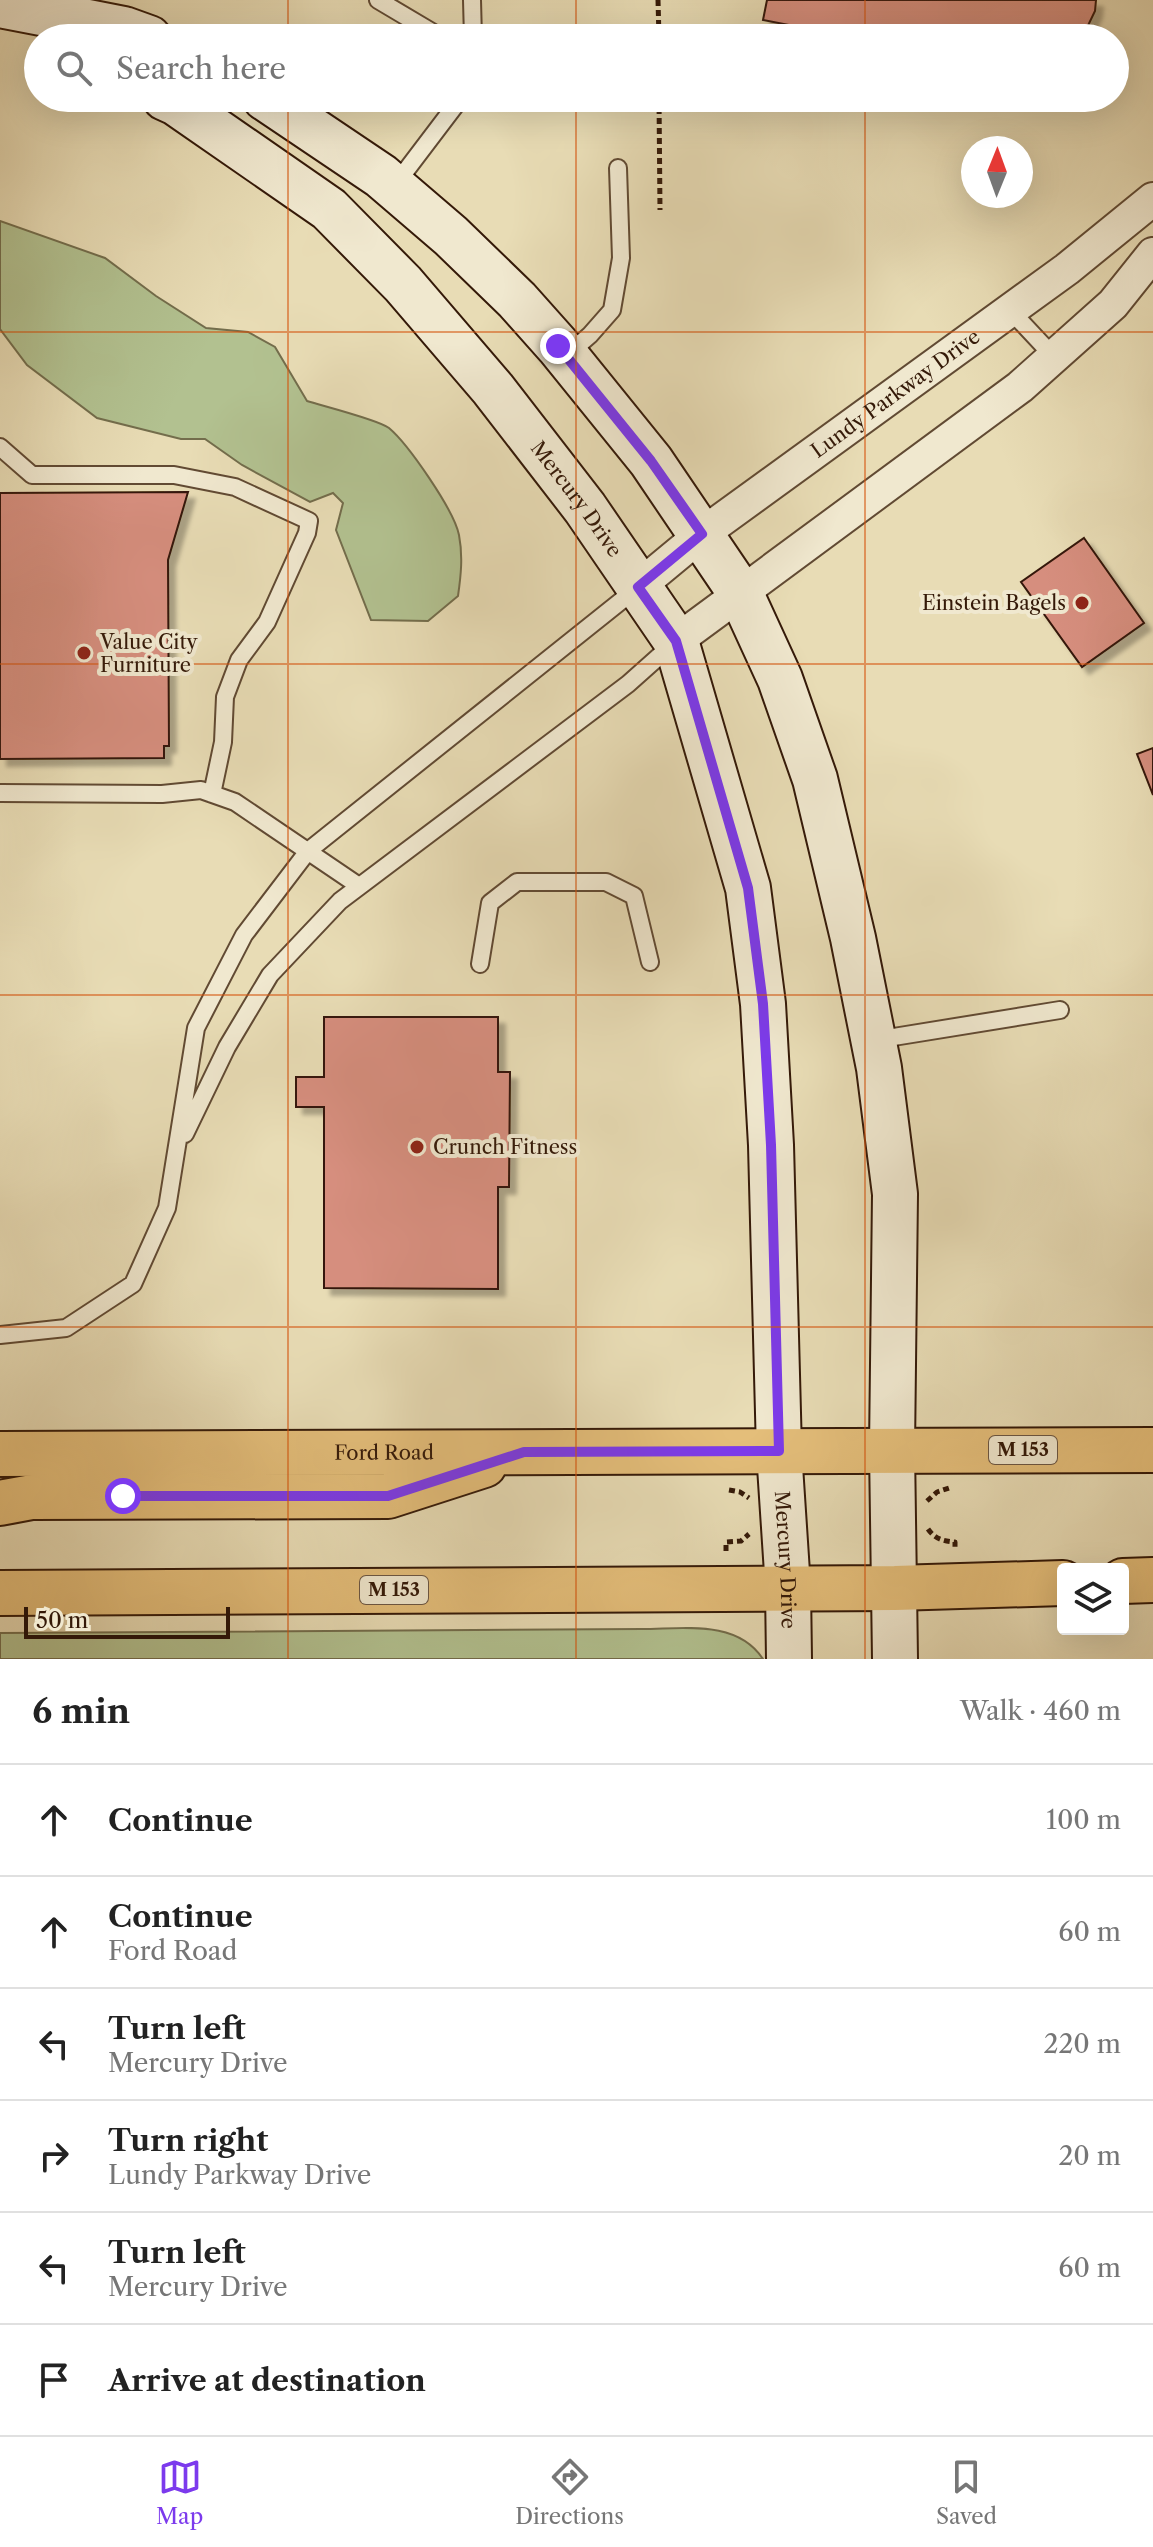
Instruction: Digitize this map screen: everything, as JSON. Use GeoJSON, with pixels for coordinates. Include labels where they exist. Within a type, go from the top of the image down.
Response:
{"type":"FeatureCollection","features":[{"type":"Feature","properties":{"kind":"main road","name":"Ford Road"},"geometry":{"type":"LineString","coordinates":[[0,1454],[1153,1450]]}},
{"type":"Feature","properties":{"kind":"main road"},"geometry":{"type":"LineString","coordinates":[[0,1503],[32,1497],[388,1496],[524,1452]]}},
{"type":"Feature","properties":{"kind":"main road"},"geometry":{"type":"LineString","coordinates":[[1129,1581],[1153,1580]]}},
{"type":"Feature","properties":{"kind":"main road","name":"M 153"},"geometry":{"type":"LineString","coordinates":[[0,1593],[895,1588],[1057,1583]]}},
{"type":"Feature","properties":{"kind":"street"},"geometry":{"type":"LineString","coordinates":[[0,5],[98,24]]}},
{"type":"Feature","properties":{"kind":"street"},"geometry":{"type":"LineString","coordinates":[[0,15],[24,28]]}},
{"type":"Feature","properties":{"kind":"street","name":"Mercury Drive"},"geometry":{"type":"LineString","coordinates":[[189,112],[329,209],[403,284],[503,401],[585,508],[676,641],[748,888],[759,975],[771,1145],[779,1451],[788,1588],[789,1659]]}},
{"type":"Feature","properties":{"kind":"street"},"geometry":{"type":"LineString","coordinates":[[287,112],[394,187],[451,236],[517,300],[566,356],[651,461],[702,534],[741,594],[780,679],[815,779],[853,938],[874,1040],[895,1194],[892,1449],[895,1659]]}},
{"type":"Feature","properties":{"kind":"street","name":"Lundy Parkway Drive"},"geometry":{"type":"LineString","coordinates":[[638,587],[702,534],[1067,269],[1153,199]]}},
{"type":"Feature","properties":{"kind":"street"},"geometry":{"type":"LineString","coordinates":[[676,641],[1020,387],[1113,304],[1153,254]]}},
{"type":"Feature","properties":{"kind":"lane"},"geometry":{"type":"LineString","coordinates":[[378,0],[418,24]]}},
{"type":"Feature","properties":{"kind":"lane"},"geometry":{"type":"LineString","coordinates":[[472,0],[473,24]]}},
{"type":"Feature","properties":{"kind":"lane"},"geometry":{"type":"LineString","coordinates":[[394,187],[450,112]]}},
{"type":"Feature","properties":{"kind":"lane"},"geometry":{"type":"LineString","coordinates":[[566,356],[612,310],[621,258],[618,168]]}},
{"type":"Feature","properties":{"kind":"lane"},"geometry":{"type":"LineString","coordinates":[[1010,310],[1054,357]]}},
{"type":"Feature","properties":{"kind":"lane"},"geometry":{"type":"LineString","coordinates":[[0,447],[32,475],[174,475],[235,487],[309,521],[307,533],[267,622],[239,660],[225,697],[223,742],[212,794]]}},
{"type":"Feature","properties":{"kind":"lane"},"geometry":{"type":"LineString","coordinates":[[0,1335],[66,1328],[133,1284],[167,1208],[196,1028],[244,935],[308,851],[638,587]]}},
{"type":"Feature","properties":{"kind":"lane"},"geometry":{"type":"LineString","coordinates":[[177,1150],[227,1047],[270,975],[340,901],[628,684],[676,641]]}},
{"type":"Feature","properties":{"kind":"lane"},"geometry":{"type":"LineString","coordinates":[[0,793],[162,794],[201,790],[235,802],[359,886]]}},
{"type":"Feature","properties":{"kind":"lane"},"geometry":{"type":"LineString","coordinates":[[480,964],[490,903],[517,882],[606,882],[634,896],[650,962]]}},
{"type":"Feature","properties":{"kind":"lane"},"geometry":{"type":"LineString","coordinates":[[874,1040],[1060,1010]]}},
{"type":"Feature","properties":{"kind":"path"},"geometry":{"type":"LineString","coordinates":[[658,0],[659,24]]}},
{"type":"Feature","properties":{"kind":"path"},"geometry":{"type":"LineString","coordinates":[[659,112],[660,210]]}},
{"type":"Feature","properties":{"kind":"path"},"geometry":{"type":"LineString","coordinates":[[923,1511],[931,1496],[951,1489],[953,1480]]}},
{"type":"Feature","properties":{"kind":"path"},"geometry":{"type":"LineString","coordinates":[[723,1483],[723,1490],[740,1492],[755,1504]]}},
{"type":"Feature","properties":{"kind":"path"},"geometry":{"type":"LineString","coordinates":[[923,1521],[934,1536],[955,1542],[955,1549]]}},
{"type":"Feature","properties":{"kind":"path"},"geometry":{"type":"LineString","coordinates":[[726,1551],[726,1542],[741,1541],[754,1529]]}},
{"type":"Feature","properties":{"kind":"green space"},"geometry":{"type":"Polygon","coordinates":[[[0,221],[105,258],[206,328],[248,332],[275,347],[307,401],[389,428],[429,478],[455,524],[461,558],[458,596],[428,621],[371,620],[336,530],[343,503],[333,493],[310,502],[242,465],[205,439],[181,439],[97,418],[27,365],[0,329],[0,221]]]}},
{"type":"Feature","properties":{"kind":"green space"},"geometry":{"type":"Polygon","coordinates":[[[691,1628],[724,1632],[752,1646],[763,1659],[0,1659],[0,1633],[691,1628]]]}},
{"type":"Feature","properties":{"kind":"building"},"geometry":{"type":"Polygon","coordinates":[[[767,0],[1096,0],[1089,24],[784,24],[763,20],[767,0]]]}},
{"type":"Feature","properties":{"kind":"building","name":"Value City Furniture"},"geometry":{"type":"Polygon","coordinates":[[[188,492],[168,560],[169,746],[164,746],[164,758],[0,759],[0,493],[188,492]]]}},
{"type":"Feature","properties":{"kind":"building"},"geometry":{"type":"Polygon","coordinates":[[[1084,538],[1144,623],[1082,667],[1021,582],[1084,538]]]}},
{"type":"Feature","properties":{"kind":"building"},"geometry":{"type":"Polygon","coordinates":[[[1153,748],[1153,795],[1137,754],[1153,748]]]}},
{"type":"Feature","properties":{"kind":"building","name":"Crunch Fitness"},"geometry":{"type":"Polygon","coordinates":[[[324,1017],[498,1017],[498,1072],[510,1072],[509,1187],[498,1187],[498,1289],[324,1288],[324,1107],[296,1107],[296,1077],[324,1077],[324,1017]]]}},
{"type":"Feature","properties":{"kind":"place","name":"Einstein Bagels"},"geometry":{"type":"Point","coordinates":[1082,603]}},
{"type":"Feature","properties":{"kind":"place","name":"Value City Furniture"},"geometry":{"type":"Point","coordinates":[84,653]}},
{"type":"Feature","properties":{"kind":"place","name":"Crunch Fitness"},"geometry":{"type":"Point","coordinates":[417,1147]}},
{"type":"Feature","properties":{"kind":"route"},"geometry":{"type":"LineString","coordinates":[[123,1496],[388,1496],[524,1452],[779,1451],[771,1145],[763,1004],[748,888],[676,641],[638,587],[702,534],[651,461],[558,346]]}}]}
